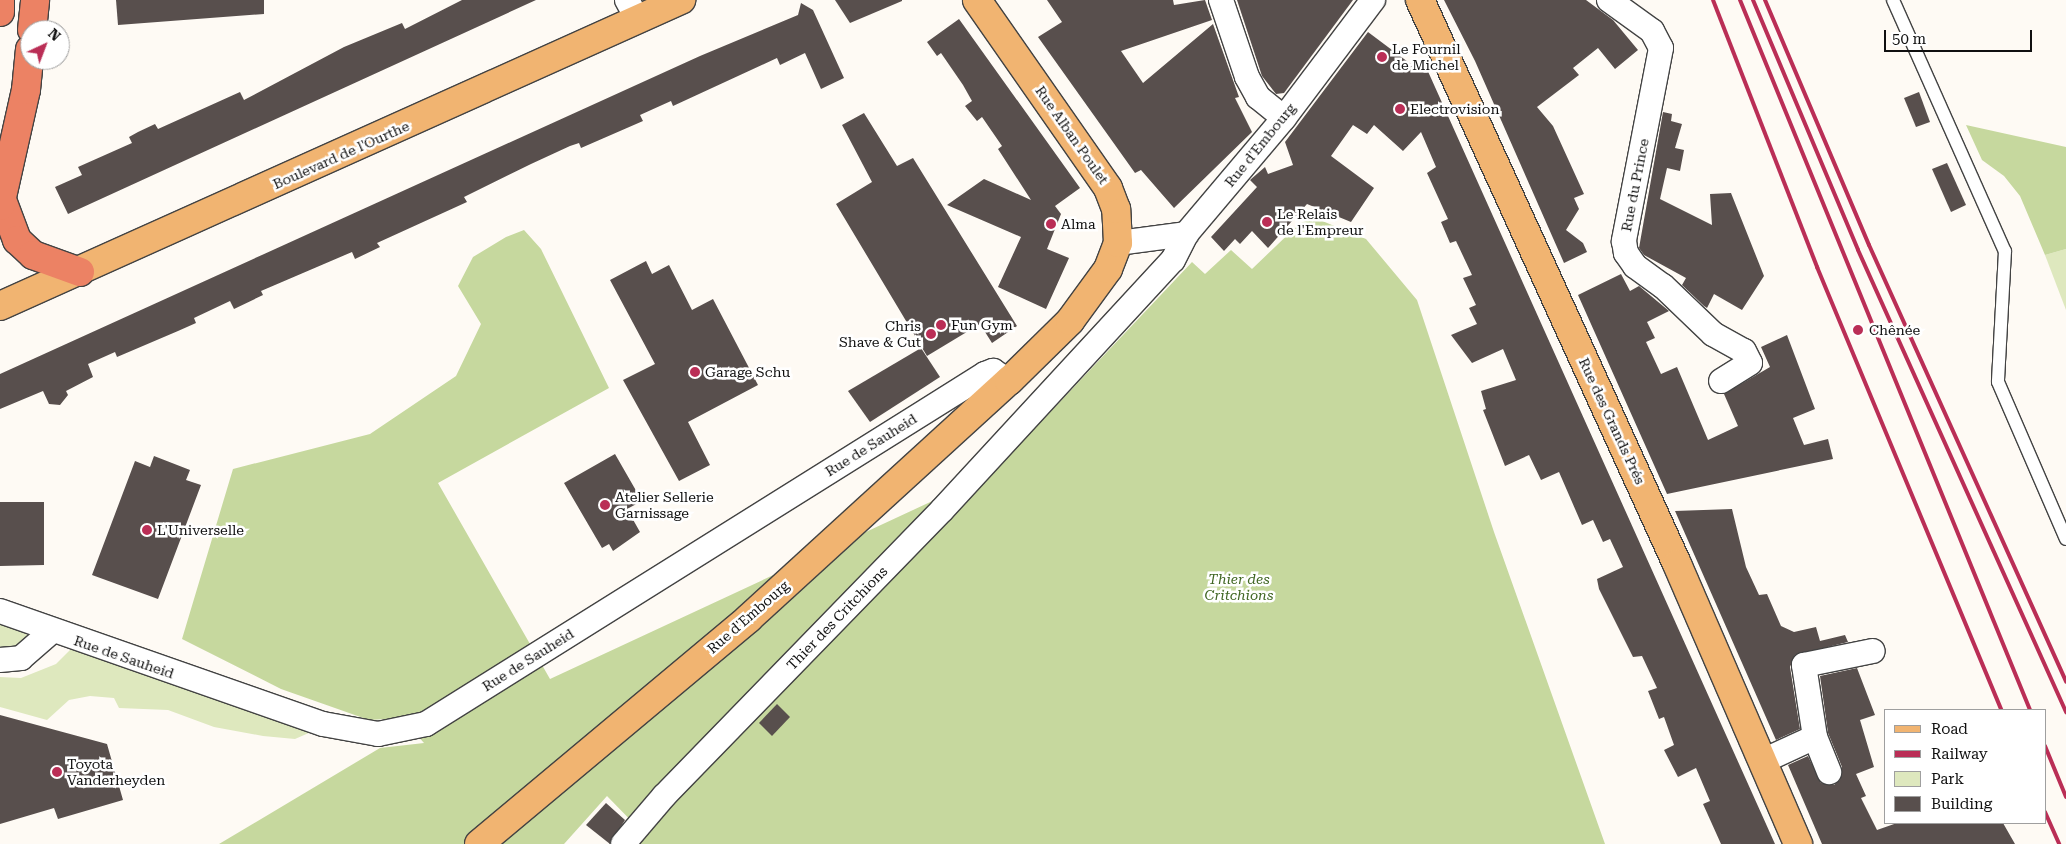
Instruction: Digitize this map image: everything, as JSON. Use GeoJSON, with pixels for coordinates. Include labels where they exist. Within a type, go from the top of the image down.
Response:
{"type":"FeatureCollection","features":[{"type":"Feature","properties":{"kind":"highway"},"geometry":{"type":"LineString","coordinates":[[0,0],[0,12]]}},
{"type":"Feature","properties":{"kind":"highway"},"geometry":{"type":"LineString","coordinates":[[33,20],[35,0]]}},
{"type":"Feature","properties":{"kind":"highway"},"geometry":{"type":"LineString","coordinates":[[28,70],[26,90],[1,203],[17,240],[33,255],[80,272]]}},
{"type":"Feature","properties":{"kind":"main road","name":"Boulevard de l'Ourthe"},"geometry":{"type":"LineString","coordinates":[[0,306],[80,272],[632,10],[681,0]]}},
{"type":"Feature","properties":{"kind":"main road","name":"Rue Alban Poulet"},"geometry":{"type":"LineString","coordinates":[[977,0],[1108,188],[1116,209],[1118,243],[1108,269],[1062,330]]}},
{"type":"Feature","properties":{"kind":"main road","name":"Rue des Grands Prés"},"geometry":{"type":"LineString","coordinates":[[1420,0],[1763,761],[1798,844]]}},
{"type":"Feature","properties":{"kind":"main road","name":"Rue d'Embourg"},"geometry":{"type":"LineString","coordinates":[[479,844],[749,618],[1009,381],[1062,330]]}},
{"type":"Feature","properties":{"kind":"street"},"geometry":{"type":"LineString","coordinates":[[1221,0],[1247,78],[1258,97],[1284,118]]}},
{"type":"Feature","properties":{"kind":"street","name":"Rue d'Embourg"},"geometry":{"type":"LineString","coordinates":[[1186,234],[1284,118],[1373,0]]}},
{"type":"Feature","properties":{"kind":"street","name":"Rue du Prince"},"geometry":{"type":"LineString","coordinates":[[1609,0],[1652,30],[1661,48],[1624,241],[1626,253],[1635,266],[1663,286],[1707,329],[1726,344],[1744,351],[1750,362],[1721,381]]}},
{"type":"Feature","properties":{"kind":"street"},"geometry":{"type":"LineString","coordinates":[[1118,243],[1186,234]]}},
{"type":"Feature","properties":{"kind":"street","name":"Thier des Critchions"},"geometry":{"type":"LineString","coordinates":[[623,844],[664,796],[942,510],[1130,307],[1173,260],[1186,234]]}},
{"type":"Feature","properties":{"kind":"street","name":"Rue de Sauheid"},"geometry":{"type":"LineString","coordinates":[[0,611],[51,632],[323,724],[378,734],[426,724],[985,374],[993,371],[1009,381]]}},
{"type":"Feature","properties":{"kind":"street"},"geometry":{"type":"LineString","coordinates":[[0,660],[21,658],[51,632]]}},
{"type":"Feature","properties":{"kind":"street"},"geometry":{"type":"LineString","coordinates":[[1829,772],[1815,738],[1804,665],[1873,651]]}},
{"type":"Feature","properties":{"kind":"street"},"geometry":{"type":"LineString","coordinates":[[1763,761],[1815,738]]}},
{"type":"Feature","properties":{"kind":"lane"},"geometry":{"type":"LineString","coordinates":[[1893,0],[2005,251],[1998,382],[2066,539]]}},
{"type":"Feature","properties":{"kind":"green space"},"geometry":{"type":"Polygon","coordinates":[[[1966,125],[2066,147],[2066,249],[2045,255],[2020,196],[2004,176],[1982,160],[1966,125]]]}},
{"type":"Feature","properties":{"kind":"green space","name":"Thier des Critchions"},"geometry":{"type":"Polygon","coordinates":[[[1315,218],[1366,239],[1417,300],[1494,532],[1605,844],[637,844],[645,835],[607,796],[564,844],[219,844],[380,748],[424,743],[402,718],[369,720],[281,689],[182,639],[233,469],[370,434],[456,376],[481,324],[458,286],[473,257],[506,237],[524,230],[541,249],[609,388],[438,483],[550,679],[941,497],[1021,443],[1192,262],[1205,274],[1231,250],[1252,269],[1300,223],[1315,218]]]}},
{"type":"Feature","properties":{"kind":"green space"},"geometry":{"type":"Polygon","coordinates":[[[2066,249],[2066,310],[2045,255],[2066,249]]]}},
{"type":"Feature","properties":{"kind":"green space"},"geometry":{"type":"Polygon","coordinates":[[[0,618],[23,626],[27,635],[23,647],[0,655],[0,618]]]}},
{"type":"Feature","properties":{"kind":"green space"},"geometry":{"type":"Polygon","coordinates":[[[74,646],[311,732],[295,739],[263,736],[214,727],[168,710],[119,708],[114,698],[90,696],[69,700],[47,720],[0,707],[0,677],[21,678],[56,664],[74,646]]]}},
{"type":"Feature","properties":{"kind":"building"},"geometry":{"type":"Polygon","coordinates":[[[116,0],[264,0],[264,14],[118,25],[116,0]]]}},
{"type":"Feature","properties":{"kind":"building"},"geometry":{"type":"Polygon","coordinates":[[[462,0],[536,0],[68,214],[55,187],[82,175],[78,167],[132,143],[129,137],[138,132],[155,124],[158,129],[240,92],[244,100],[344,47],[402,23],[405,29],[462,0]]]}},
{"type":"Feature","properties":{"kind":"building"},"geometry":{"type":"Polygon","coordinates":[[[835,0],[902,0],[902,1],[850,23],[835,0]]]}},
{"type":"Feature","properties":{"kind":"building"},"geometry":{"type":"Polygon","coordinates":[[[1047,0],[1173,0],[1174,5],[1205,0],[1212,20],[1121,51],[1143,83],[1213,24],[1239,97],[1235,98],[1252,132],[1174,208],[1141,170],[1135,173],[1038,37],[1062,22],[1047,0]]]}},
{"type":"Feature","properties":{"kind":"building"},"geometry":{"type":"Polygon","coordinates":[[[1237,0],[1353,0],[1284,93],[1276,94],[1262,76],[1237,0]]]}},
{"type":"Feature","properties":{"kind":"building"},"geometry":{"type":"Polygon","coordinates":[[[1444,0],[1586,0],[1613,20],[1638,50],[1615,69],[1598,48],[1573,68],[1579,75],[1537,107],[1553,126],[1584,194],[1574,198],[1579,209],[1566,230],[1583,243],[1587,252],[1564,263],[1475,61],[1444,0]]]}},
{"type":"Feature","properties":{"kind":"building"},"geometry":{"type":"Polygon","coordinates":[[[801,3],[813,10],[844,78],[821,89],[805,53],[780,65],[777,58],[673,106],[671,101],[640,115],[643,121],[581,148],[579,143],[531,164],[464,197],[467,202],[377,243],[380,247],[355,259],[352,252],[261,291],[263,295],[234,309],[230,301],[194,318],[196,323],[178,331],[117,357],[115,352],[88,364],[93,377],[66,391],[68,395],[60,405],[49,404],[43,391],[0,409],[0,374],[700,56],[798,15],[801,3]]]}},
{"type":"Feature","properties":{"kind":"building"},"geometry":{"type":"Polygon","coordinates":[[[959,19],[1080,188],[1055,206],[1061,214],[1047,249],[1069,258],[1046,309],[998,287],[1021,237],[947,205],[984,179],[1031,200],[998,149],[1002,146],[982,117],[977,121],[965,106],[972,101],[963,85],[941,53],[937,56],[927,42],[959,19]]]}},
{"type":"Feature","properties":{"kind":"building"},"geometry":{"type":"Polygon","coordinates":[[[1368,32],[1420,71],[1426,67],[1775,844],[1721,844],[1703,804],[1710,801],[1696,768],[1678,777],[1664,750],[1674,745],[1664,717],[1659,719],[1648,691],[1657,688],[1642,656],[1633,657],[1599,589],[1597,579],[1623,567],[1610,539],[1603,542],[1593,520],[1582,525],[1559,472],[1541,480],[1529,455],[1505,466],[1483,410],[1486,409],[1481,391],[1516,380],[1503,349],[1472,363],[1451,335],[1477,324],[1469,308],[1476,305],[1463,278],[1472,275],[1456,241],[1450,243],[1441,222],[1448,219],[1427,173],[1436,167],[1421,132],[1403,151],[1374,125],[1367,134],[1353,125],[1331,156],[1374,188],[1351,222],[1307,204],[1268,248],[1252,231],[1240,244],[1235,239],[1224,251],[1211,237],[1257,187],[1250,180],[1265,167],[1268,174],[1293,165],[1285,142],[1368,32]]]}},
{"type":"Feature","properties":{"kind":"building"},"geometry":{"type":"Polygon","coordinates":[[[1919,92],[1930,122],[1916,127],[1904,98],[1919,92]]]}},
{"type":"Feature","properties":{"kind":"building"},"geometry":{"type":"Polygon","coordinates":[[[1663,112],[1672,114],[1671,121],[1682,124],[1675,148],[1684,150],[1680,171],[1667,168],[1660,199],[1712,225],[1710,194],[1731,193],[1764,276],[1742,310],[1714,294],[1707,308],[1682,285],[1686,278],[1644,255],[1639,248],[1663,112]]]}},
{"type":"Feature","properties":{"kind":"building"},"geometry":{"type":"Polygon","coordinates":[[[864,113],[897,166],[913,158],[1017,326],[992,343],[980,324],[927,356],[836,204],[872,182],[842,125],[864,113]]]}},
{"type":"Feature","properties":{"kind":"building"},"geometry":{"type":"Polygon","coordinates":[[[1947,163],[1966,205],[1951,212],[1932,169],[1947,163]]]}},
{"type":"Feature","properties":{"kind":"building","name":"Garage Schu"},"geometry":{"type":"Polygon","coordinates":[[[646,261],[652,274],[669,265],[692,310],[713,299],[758,385],[688,422],[710,465],[679,481],[623,380],[655,364],[610,280],[646,261]]]}},
{"type":"Feature","properties":{"kind":"building"},"geometry":{"type":"Polygon","coordinates":[[[1621,274],[1630,291],[1639,286],[1669,311],[1647,322],[1655,338],[1646,342],[1661,374],[1677,367],[1708,440],[1738,426],[1724,394],[1770,367],[1761,347],[1787,335],[1815,409],[1793,418],[1804,445],[1828,439],[1833,459],[1667,494],[1578,295],[1621,274]]]}},
{"type":"Feature","properties":{"kind":"building"},"geometry":{"type":"Polygon","coordinates":[[[921,348],[940,377],[870,422],[848,391],[921,348]]]}},
{"type":"Feature","properties":{"kind":"building","name":"Atelier Sellerie Garnissage"},"geometry":{"type":"Polygon","coordinates":[[[615,454],[642,501],[627,509],[640,532],[613,551],[609,544],[602,548],[564,483],[615,454]]]}},
{"type":"Feature","properties":{"kind":"building","name":"L'Universelle"},"geometry":{"type":"Polygon","coordinates":[[[154,456],[190,470],[186,480],[201,485],[158,599],[92,575],[135,461],[150,467],[154,456]]]}},
{"type":"Feature","properties":{"kind":"building"},"geometry":{"type":"Polygon","coordinates":[[[0,502],[44,502],[44,565],[0,566],[0,502]]]}},
{"type":"Feature","properties":{"kind":"building"},"geometry":{"type":"Polygon","coordinates":[[[1732,509],[1746,567],[1759,595],[1767,594],[1781,626],[1794,632],[1816,627],[1820,641],[1845,635],[1848,642],[1795,655],[1790,667],[1800,729],[1776,740],[1675,511],[1732,509]]]}},
{"type":"Feature","properties":{"kind":"building"},"geometry":{"type":"Polygon","coordinates":[[[1857,668],[1875,715],[1860,720],[1874,767],[1856,774],[1866,796],[1861,798],[1877,830],[1894,824],[2004,824],[2015,844],[1822,844],[1788,765],[1808,756],[1821,783],[1834,785],[1840,780],[1842,767],[1828,733],[1820,676],[1857,668]]]}},
{"type":"Feature","properties":{"kind":"building"},"geometry":{"type":"Polygon","coordinates":[[[777,704],[790,717],[772,736],[759,723],[777,704]]]}},
{"type":"Feature","properties":{"kind":"building","name":"Toyota Vanderheyden"},"geometry":{"type":"Polygon","coordinates":[[[0,715],[107,744],[123,800],[58,819],[54,808],[0,824],[0,715]]]}},
{"type":"Feature","properties":{"kind":"building"},"geometry":{"type":"Polygon","coordinates":[[[606,803],[625,820],[610,844],[586,825],[606,803]]]}},
{"type":"Feature","properties":{"kind":"railway"},"geometry":{"type":"LineString","coordinates":[[1713,0],[1817,267],[2001,709]]}},
{"type":"Feature","properties":{"kind":"railway"},"geometry":{"type":"LineString","coordinates":[[1740,0],[2030,709]]}},
{"type":"Feature","properties":{"kind":"railway"},"geometry":{"type":"LineString","coordinates":[[1753,0],[1858,250],[2066,712]]}},
{"type":"Feature","properties":{"kind":"railway"},"geometry":{"type":"LineString","coordinates":[[1765,0],[1869,245],[2066,682]]}},
{"type":"Feature","properties":{"kind":"railway"},"geometry":{"type":"LineString","coordinates":[[2046,748],[2066,797]]}},
{"type":"Feature","properties":{"kind":"railway"},"geometry":{"type":"LineString","coordinates":[[2046,814],[2059,844]]}},
{"type":"Feature","properties":{"kind":"place","name":"Le Fournil de Michel"},"geometry":{"type":"Point","coordinates":[1382,57]}},
{"type":"Feature","properties":{"kind":"place","name":"Electrovision"},"geometry":{"type":"Point","coordinates":[1400,109]}},
{"type":"Feature","properties":{"kind":"place","name":"Le Relais de l'Empreur"},"geometry":{"type":"Point","coordinates":[1267,222]}},
{"type":"Feature","properties":{"kind":"place","name":"Alma"},"geometry":{"type":"Point","coordinates":[1051,224]}},
{"type":"Feature","properties":{"kind":"place","name":"Fun Gym"},"geometry":{"type":"Point","coordinates":[941,325]}},
{"type":"Feature","properties":{"kind":"place","name":"Chênée"},"geometry":{"type":"Point","coordinates":[1858,330]}},
{"type":"Feature","properties":{"kind":"place","name":"Chris Shave & Cut"},"geometry":{"type":"Point","coordinates":[931,334]}},
{"type":"Feature","properties":{"kind":"place","name":"Garage Schu"},"geometry":{"type":"Point","coordinates":[695,372]}},
{"type":"Feature","properties":{"kind":"place","name":"Atelier Sellerie Garnissage"},"geometry":{"type":"Point","coordinates":[605,505]}},
{"type":"Feature","properties":{"kind":"place","name":"L'Universelle"},"geometry":{"type":"Point","coordinates":[147,530]}},
{"type":"Feature","properties":{"kind":"place","name":"Toyota Vanderheyden"},"geometry":{"type":"Point","coordinates":[57,772]}}]}
